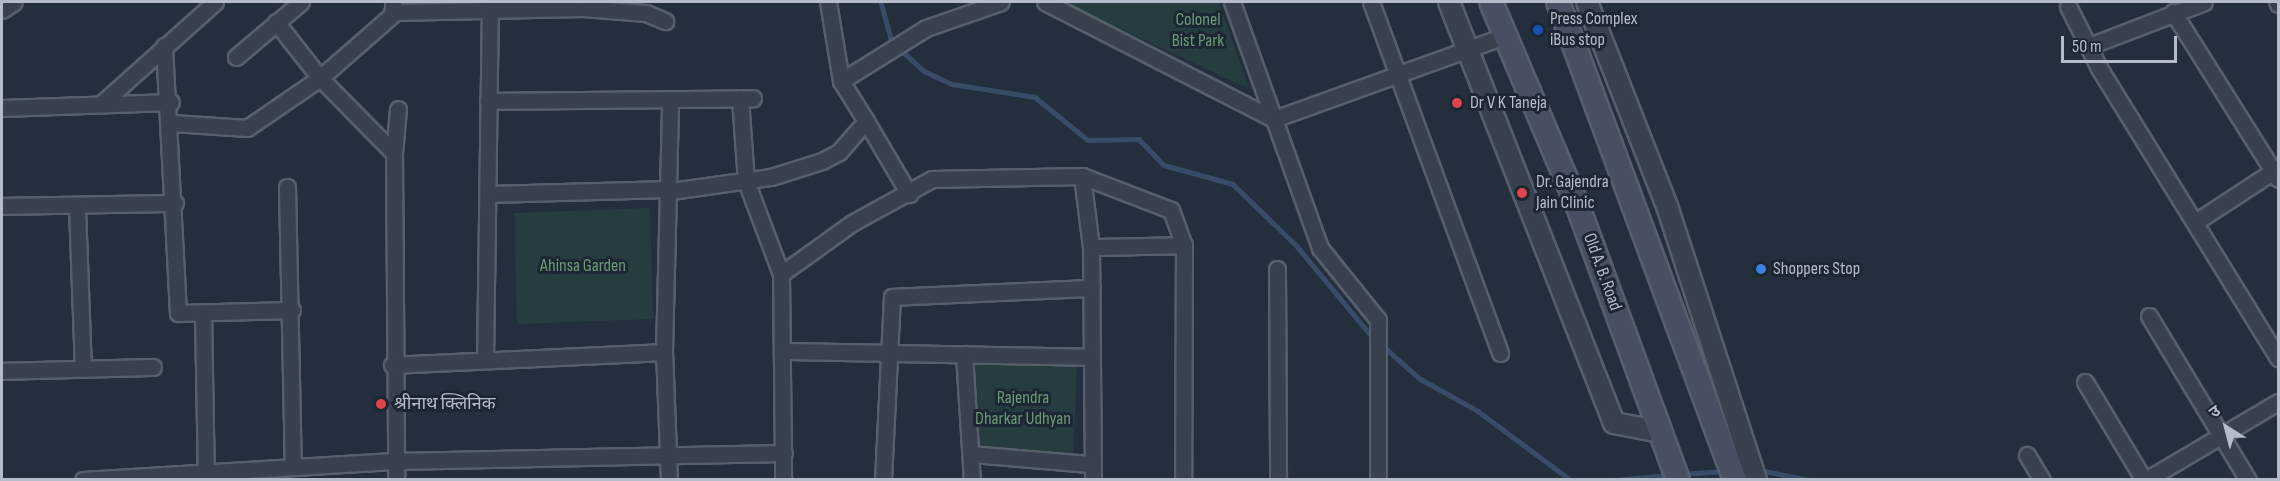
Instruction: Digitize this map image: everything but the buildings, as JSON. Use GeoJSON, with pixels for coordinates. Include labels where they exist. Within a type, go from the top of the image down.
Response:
{"type":"FeatureCollection","features":[{"type":"Feature","properties":{"kind":"main road","name":"Old A. B. Road"},"geometry":{"type":"LineString","coordinates":[[1491,2],[1503,37],[1580,212],[1678,480]]}},
{"type":"Feature","properties":{"kind":"main road"},"geometry":{"type":"LineString","coordinates":[[1558,2],[1725,417],[1736,480]]}},
{"type":"Feature","properties":{"kind":"street"},"geometry":{"type":"LineString","coordinates":[[2,10],[14,2]]}},
{"type":"Feature","properties":{"kind":"street"},"geometry":{"type":"LineString","coordinates":[[101,104],[215,2]]}},
{"type":"Feature","properties":{"kind":"street"},"geometry":{"type":"LineString","coordinates":[[236,57],[301,2]]}},
{"type":"Feature","properties":{"kind":"street"},"geometry":{"type":"LineString","coordinates":[[828,2],[841,81],[909,194]]}},
{"type":"Feature","properties":{"kind":"street"},"geometry":{"type":"LineString","coordinates":[[841,81],[926,28],[1001,2]]}},
{"type":"Feature","properties":{"kind":"street"},"geometry":{"type":"LineString","coordinates":[[1045,2],[1274,119],[1400,78],[1503,37]]}},
{"type":"Feature","properties":{"kind":"street"},"geometry":{"type":"LineString","coordinates":[[1232,2],[1320,249],[1378,320],[1378,480]]}},
{"type":"Feature","properties":{"kind":"street"},"geometry":{"type":"LineString","coordinates":[[1371,2],[1500,353]]}},
{"type":"Feature","properties":{"kind":"street"},"geometry":{"type":"LineString","coordinates":[[1449,2],[1467,53],[1614,423],[1661,432]]}},
{"type":"Feature","properties":{"kind":"street"},"geometry":{"type":"LineString","coordinates":[[1587,2],[1667,206],[1725,417],[1756,480]]}},
{"type":"Feature","properties":{"kind":"street"},"geometry":{"type":"LineString","coordinates":[[2089,46],[2204,2]]}},
{"type":"Feature","properties":{"kind":"street"},"geometry":{"type":"LineString","coordinates":[[484,360],[488,100],[494,5]]}},
{"type":"Feature","properties":{"kind":"street"},"geometry":{"type":"LineString","coordinates":[[172,123],[247,128],[320,78],[393,7],[494,5],[583,8],[646,13],[665,21]]}},
{"type":"Feature","properties":{"kind":"street"},"geometry":{"type":"LineString","coordinates":[[2068,6],[2089,46],[2278,358]]}},
{"type":"Feature","properties":{"kind":"street"},"geometry":{"type":"LineString","coordinates":[[2173,12],[2277,173],[2197,221]]}},
{"type":"Feature","properties":{"kind":"street"},"geometry":{"type":"LineString","coordinates":[[276,22],[320,78],[394,153]]}},
{"type":"Feature","properties":{"kind":"street"},"geometry":{"type":"LineString","coordinates":[[164,46],[171,102],[178,313],[292,310]]}},
{"type":"Feature","properties":{"kind":"street"},"geometry":{"type":"LineString","coordinates":[[488,100],[747,98],[746,181],[781,274],[783,480]]}},
{"type":"Feature","properties":{"kind":"street"},"geometry":{"type":"LineString","coordinates":[[669,480],[663,352],[671,190],[670,99]]}},
{"type":"Feature","properties":{"kind":"street"},"geometry":{"type":"LineString","coordinates":[[2,108],[171,102]]}},
{"type":"Feature","properties":{"kind":"street"},"geometry":{"type":"LineString","coordinates":[[396,480],[392,365],[394,153],[398,109]]}},
{"type":"Feature","properties":{"kind":"street"},"geometry":{"type":"LineString","coordinates":[[488,194],[671,190],[746,181],[822,161],[838,152],[866,121]]}},
{"type":"Feature","properties":{"kind":"street"},"geometry":{"type":"LineString","coordinates":[[781,274],[852,223],[909,194],[932,179],[1082,176],[1171,210],[1184,245],[1183,480]]}},
{"type":"Feature","properties":{"kind":"street"},"geometry":{"type":"LineString","coordinates":[[1082,176],[1091,247],[1091,464],[1093,480]]}},
{"type":"Feature","properties":{"kind":"street"},"geometry":{"type":"LineString","coordinates":[[287,187],[292,310],[293,465]]}},
{"type":"Feature","properties":{"kind":"street"},"geometry":{"type":"LineString","coordinates":[[2,206],[77,207],[175,203]]}},
{"type":"Feature","properties":{"kind":"street"},"geometry":{"type":"LineString","coordinates":[[77,207],[83,369]]}},
{"type":"Feature","properties":{"kind":"street"},"geometry":{"type":"LineString","coordinates":[[1091,247],[1184,245]]}},
{"type":"Feature","properties":{"kind":"street"},"geometry":{"type":"LineString","coordinates":[[1277,269],[1278,480]]}},
{"type":"Feature","properties":{"kind":"street"},"geometry":{"type":"LineString","coordinates":[[884,480],[886,355],[892,297],[1092,288]]}},
{"type":"Feature","properties":{"kind":"street"},"geometry":{"type":"LineString","coordinates":[[203,313],[206,474]]}},
{"type":"Feature","properties":{"kind":"street"},"geometry":{"type":"LineString","coordinates":[[2149,316],[2248,480]]}},
{"type":"Feature","properties":{"kind":"street"},"geometry":{"type":"LineString","coordinates":[[783,351],[886,355],[1092,357]]}},
{"type":"Feature","properties":{"kind":"street"},"geometry":{"type":"LineString","coordinates":[[392,365],[663,352]]}},
{"type":"Feature","properties":{"kind":"street"},"geometry":{"type":"LineString","coordinates":[[964,354],[972,480]]}},
{"type":"Feature","properties":{"kind":"street"},"geometry":{"type":"LineString","coordinates":[[2,371],[153,367]]}},
{"type":"Feature","properties":{"kind":"street"},"geometry":{"type":"LineString","coordinates":[[2085,382],[2145,480],[2278,402]]}},
{"type":"Feature","properties":{"kind":"street"},"geometry":{"type":"LineString","coordinates":[[83,480],[206,474],[293,465],[784,453]]}},
{"type":"Feature","properties":{"kind":"street"},"geometry":{"type":"LineString","coordinates":[[971,454],[1091,464]]}},
{"type":"Feature","properties":{"kind":"street"},"geometry":{"type":"LineString","coordinates":[[2027,455],[2042,480]]}},
{"type":"Feature","properties":{"kind":"green space","name":"Colonel Bist Park"},"geometry":{"type":"Polygon","coordinates":[[[1068,2],[1219,2],[1249,89],[1065,3],[1068,2]]]}},
{"type":"Feature","properties":{"kind":"green space","name":"Ahinsa Garden"},"geometry":{"type":"Polygon","coordinates":[[[650,208],[653,319],[517,324],[514,213],[650,208]]]}},
{"type":"Feature","properties":{"kind":"green space","name":"Rajendra Dharkar Udhyan"},"geometry":{"type":"Polygon","coordinates":[[[972,360],[1077,364],[1073,459],[969,456],[972,360]]]}},
{"type":"Feature","properties":{"kind":"waterway"},"geometry":{"type":"LineString","coordinates":[[881,2],[892,42],[924,71],[952,84],[1035,97],[1088,140],[1139,139],[1164,165],[1233,184],[1296,245],[1374,339]]}},
{"type":"Feature","properties":{"kind":"waterway"},"geometry":{"type":"LineString","coordinates":[[1383,346],[1419,378],[1478,411],[1571,480]]}},
{"type":"Feature","properties":{"kind":"waterway"},"geometry":{"type":"LineString","coordinates":[[1759,470],[1810,480]]}},
{"type":"Feature","properties":{"kind":"waterway"},"geometry":{"type":"LineString","coordinates":[[1682,474],[1724,471]]}},
{"type":"Feature","properties":{"kind":"waterway"},"geometry":{"type":"LineString","coordinates":[[1613,480],[1670,475]]}},
{"type":"Feature","properties":{"kind":"place","name":"Press Complex iBus stop"},"geometry":{"type":"Point","coordinates":[1538,30]}},
{"type":"Feature","properties":{"kind":"place","name":"Dr V K Taneja"},"geometry":{"type":"Point","coordinates":[1457,103]}},
{"type":"Feature","properties":{"kind":"place","name":"Dr. Gajendra Jain Clinic"},"geometry":{"type":"Point","coordinates":[1522,193]}},
{"type":"Feature","properties":{"kind":"place","name":"Shoppers Stop"},"geometry":{"type":"Point","coordinates":[1761,269]}},
{"type":"Feature","properties":{"kind":"place","name":"श्रीनाथ क्लिनिक"},"geometry":{"type":"Point","coordinates":[381,404]}}]}
